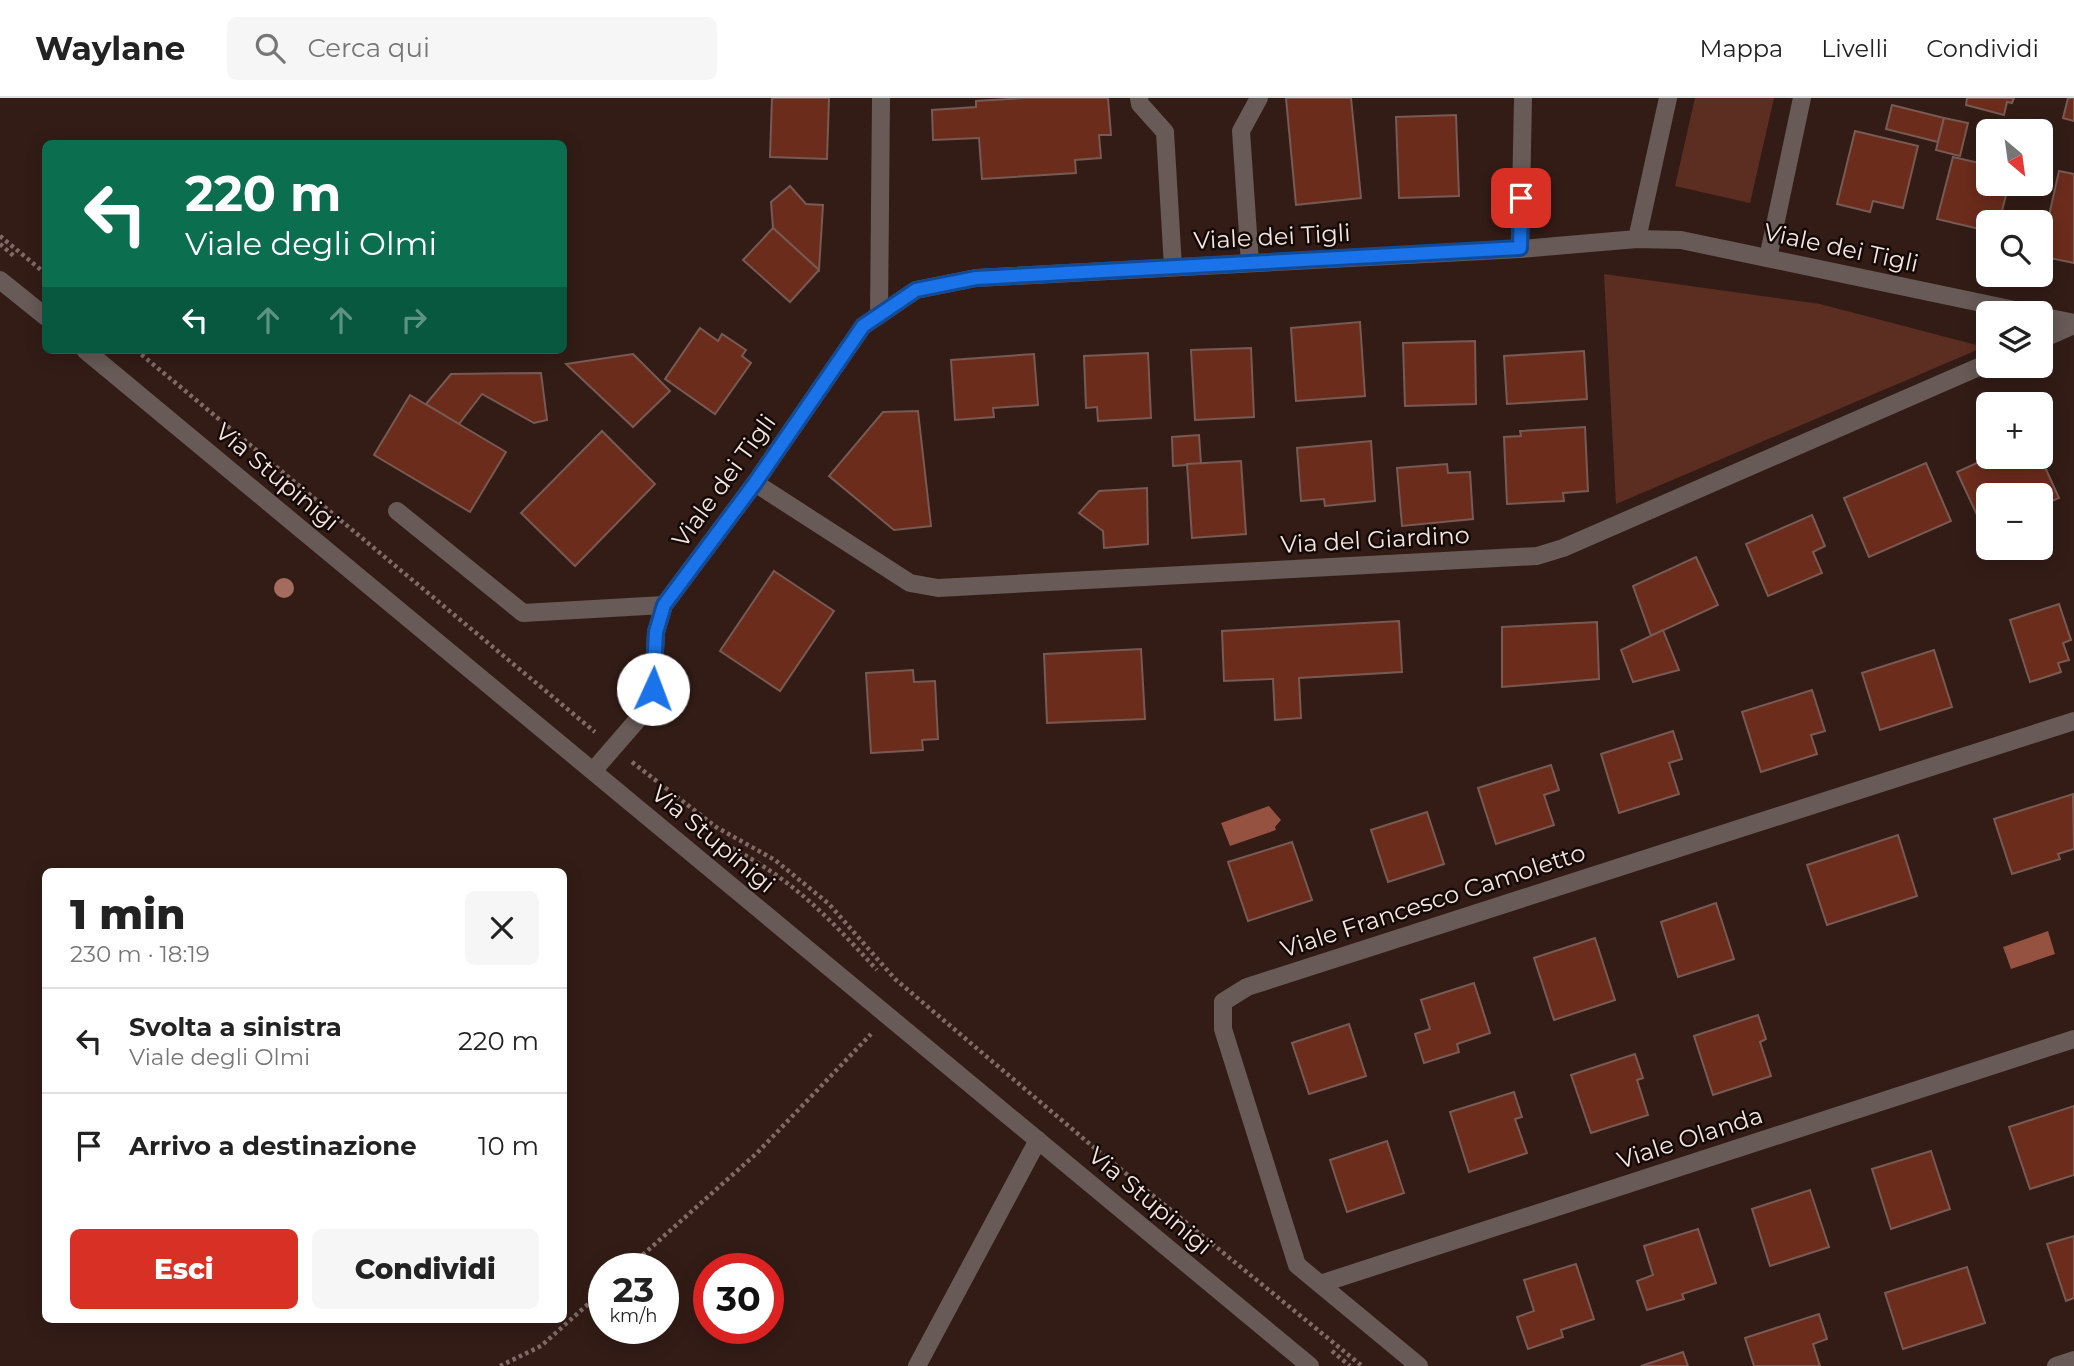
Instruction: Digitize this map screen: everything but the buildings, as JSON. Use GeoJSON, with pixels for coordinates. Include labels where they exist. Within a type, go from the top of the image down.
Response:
{"type":"FeatureCollection","features":[{"type":"Feature","properties":{"kind":"street"},"geometry":{"type":"LineString","coordinates":[[879,315],[881,98]]}},
{"type":"Feature","properties":{"kind":"street"},"geometry":{"type":"LineString","coordinates":[[1139,98],[1140,104],[1165,132],[1173,267]]}},
{"type":"Feature","properties":{"kind":"street"},"geometry":{"type":"LineString","coordinates":[[1250,263],[1241,131],[1259,98]]}},
{"type":"Feature","properties":{"kind":"street"},"geometry":{"type":"LineString","coordinates":[[1520,248],[1523,98]]}},
{"type":"Feature","properties":{"kind":"street"},"geometry":{"type":"LineString","coordinates":[[1637,239],[1668,98]]}},
{"type":"Feature","properties":{"kind":"street"},"geometry":{"type":"LineString","coordinates":[[1768,258],[1802,98]]}},
{"type":"Feature","properties":{"kind":"street","name":"Viale dei Tigli"},"geometry":{"type":"LineString","coordinates":[[593,771],[646,710],[653,689],[656,632],[664,605],[755,483],[863,326],[916,290],[976,278],[1637,239],[1681,240],[1976,302]]}},
{"type":"Feature","properties":{"kind":"street"},"geometry":{"type":"LineString","coordinates":[[0,279],[42,314]]}},
{"type":"Feature","properties":{"kind":"street"},"geometry":{"type":"LineString","coordinates":[[2053,319],[2074,324]]}},
{"type":"Feature","properties":{"kind":"street"},"geometry":{"type":"LineString","coordinates":[[2053,334],[2074,324]]}},
{"type":"Feature","properties":{"kind":"street","name":"Via Stupinigi"},"geometry":{"type":"LineString","coordinates":[[90,354],[1310,1366]]}},
{"type":"Feature","properties":{"kind":"street","name":"Via del Giardino"},"geometry":{"type":"LineString","coordinates":[[755,483],[910,583],[938,588],[1536,556],[1563,548],[1976,368]]}},
{"type":"Feature","properties":{"kind":"street"},"geometry":{"type":"LineString","coordinates":[[397,511],[523,613],[664,605]]}},
{"type":"Feature","properties":{"kind":"street","name":"Viale Francesco Camoletto"},"geometry":{"type":"LineString","coordinates":[[1419,1366],[1297,1265],[1223,1029],[1223,1002],[1247,987],[2074,722]]}},
{"type":"Feature","properties":{"kind":"street","name":"Viale Olanda"},"geometry":{"type":"LineString","coordinates":[[1320,1284],[2074,1039]]}},
{"type":"Feature","properties":{"kind":"street"},"geometry":{"type":"LineString","coordinates":[[917,1366],[1038,1140]]}},
{"type":"Feature","properties":{"kind":"street"},"geometry":{"type":"LineString","coordinates":[[2056,1366],[2074,1360]]}},
{"type":"Feature","properties":{"kind":"path"},"geometry":{"type":"LineString","coordinates":[[0,236],[42,271]]}},
{"type":"Feature","properties":{"kind":"path"},"geometry":{"type":"LineString","coordinates":[[140,354],[614,747],[716,827],[775,860],[829,904],[895,979],[1091,1145],[1362,1366]]}},
{"type":"Feature","properties":{"kind":"path"},"geometry":{"type":"LineString","coordinates":[[646,1253],[757,1153],[889,1016]]}},
{"type":"Feature","properties":{"kind":"path"},"geometry":{"type":"LineString","coordinates":[[567,1323],[588,1304]]}},
{"type":"Feature","properties":{"kind":"path"},"geometry":{"type":"LineString","coordinates":[[500,1366],[541,1346],[567,1323]]}},
{"type":"Feature","properties":{"kind":"shaded area"},"geometry":{"type":"Polygon","coordinates":[[[1695,98],[1774,98],[1750,203],[1675,186],[1695,98]]]}},
{"type":"Feature","properties":{"kind":"shaded area"},"geometry":{"type":"Polygon","coordinates":[[[1604,274],[1820,304],[1976,345],[1976,350],[1616,504],[1604,274]]]}},
{"type":"Feature","properties":{"kind":"shaded area"},"geometry":{"type":"Polygon","coordinates":[[[1269,806],[1281,820],[1275,827],[1276,830],[1230,846],[1221,823],[1269,806]]]}},
{"type":"Feature","properties":{"kind":"shaded area"},"geometry":{"type":"Polygon","coordinates":[[[2048,931],[2055,954],[2011,969],[2003,947],[2048,931]]]}},
{"type":"Feature","properties":{"kind":"route"},"geometry":{"type":"LineString","coordinates":[[653,689],[656,632],[664,605],[755,483],[863,326],[916,290],[976,278],[1520,248],[1521,198]]}}]}
